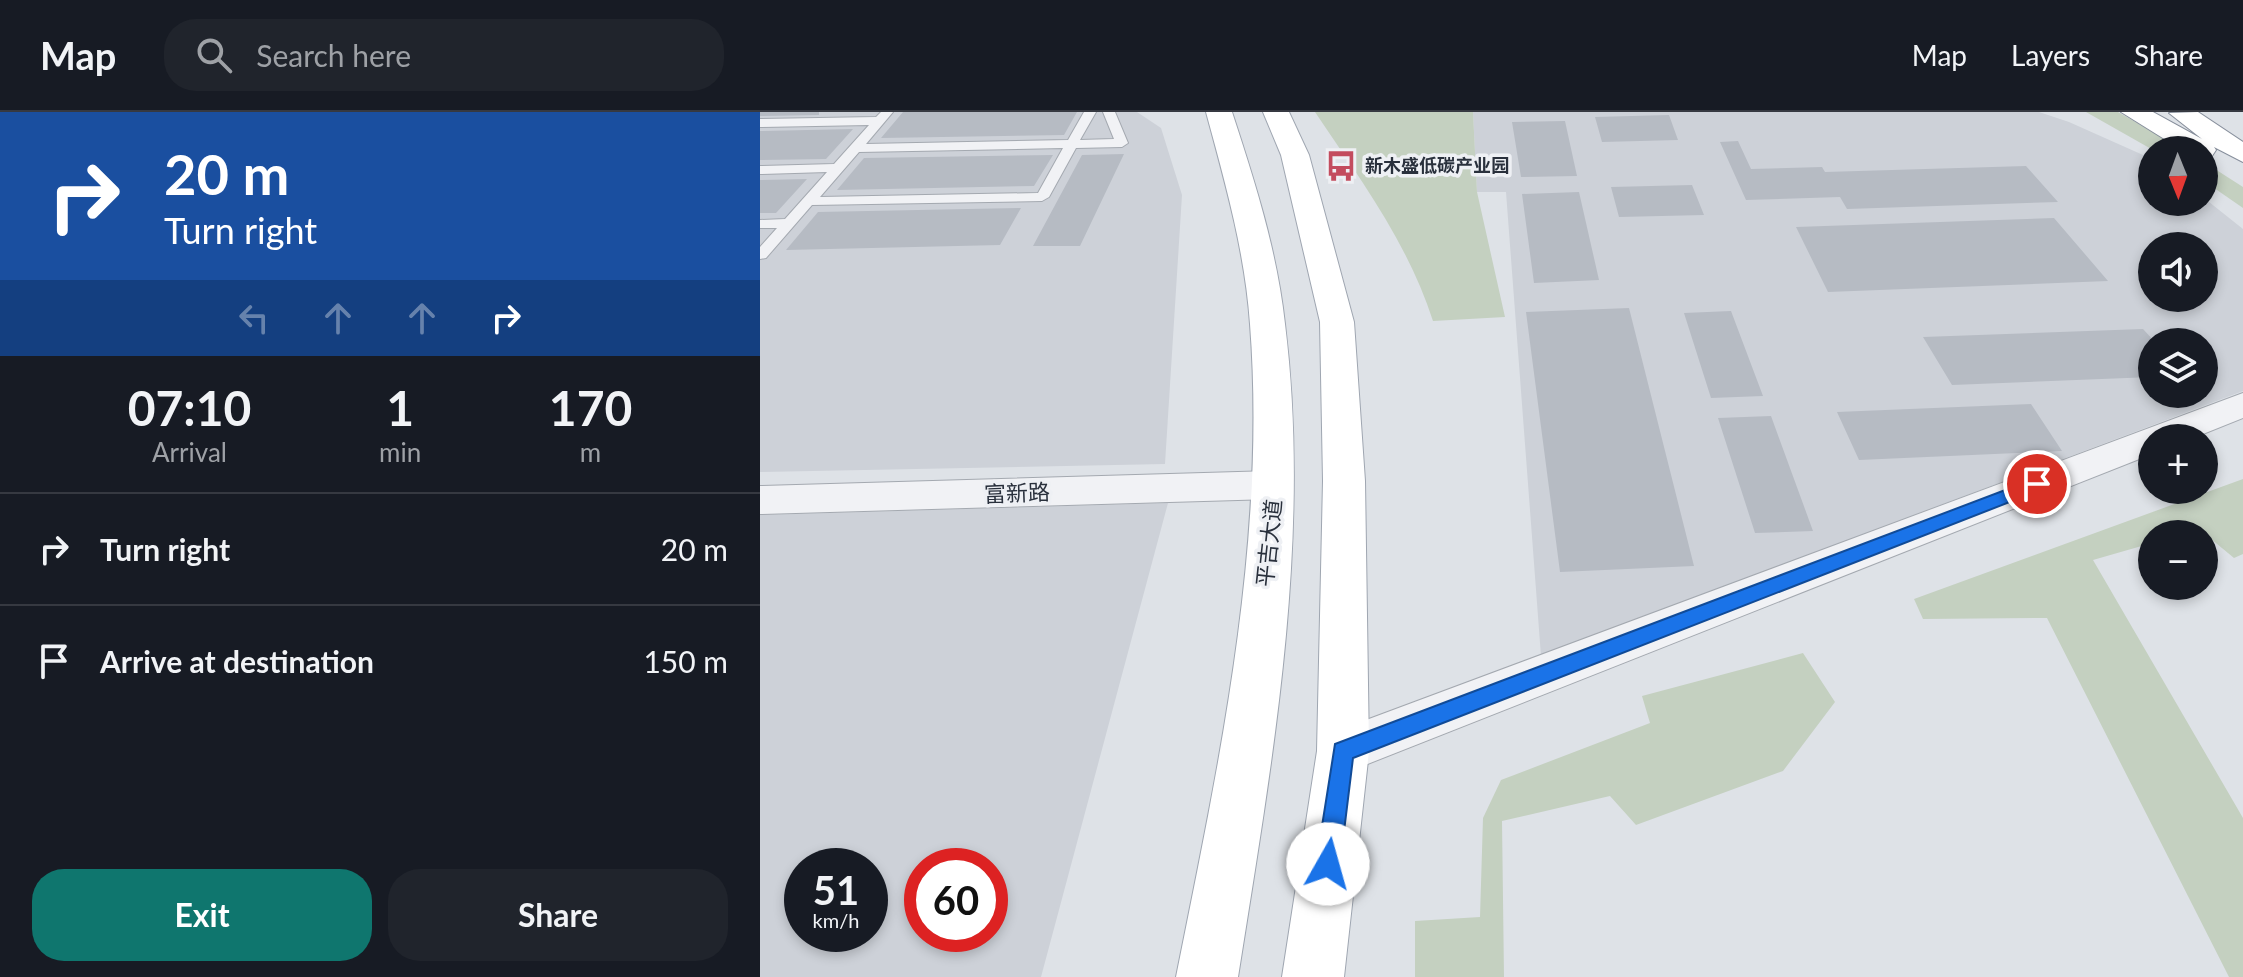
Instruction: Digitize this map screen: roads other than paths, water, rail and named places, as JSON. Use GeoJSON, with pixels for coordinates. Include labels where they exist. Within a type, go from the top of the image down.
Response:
{"type":"FeatureCollection","features":[{"type":"Feature","properties":{"kind":"main road","name":"平吉大道"},"geometry":{"type":"LineString","coordinates":[[1207,977],[1250,733],[1274,485],[1269,331],[1258,239],[1219,112]]}},
{"type":"Feature","properties":{"kind":"main road"},"geometry":{"type":"LineString","coordinates":[[1276,112],[1295,155],[1337,322],[1344,481],[1343,751],[1313,977]]}},
{"type":"Feature","properties":{"kind":"main road"},"geometry":{"type":"LineString","coordinates":[[2134,112],[2176,136]]}},
{"type":"Feature","properties":{"kind":"main road"},"geometry":{"type":"LineString","coordinates":[[2180,112],[2243,154]]}},
{"type":"Feature","properties":{"kind":"main road"},"geometry":{"type":"LineString","coordinates":[[2199,112],[2243,140]]}},
{"type":"Feature","properties":{"kind":"main road"},"geometry":{"type":"LineString","coordinates":[[2218,161],[2243,177]]}},
{"type":"Feature","properties":{"kind":"street"},"geometry":{"type":"LineString","coordinates":[[2194,424],[2243,405]]}},
{"type":"Feature","properties":{"kind":"street"},"geometry":{"type":"LineString","coordinates":[[1343,751],[2138,445]]}},
{"type":"Feature","properties":{"kind":"street","name":"富新路"},"geometry":{"type":"LineString","coordinates":[[760,500],[1274,485]]}},
{"type":"Feature","properties":{"kind":"lane"},"geometry":{"type":"LineString","coordinates":[[809,201],[1042,197],[1090,112]]}},
{"type":"Feature","properties":{"kind":"lane"},"geometry":{"type":"LineString","coordinates":[[855,148],[1122,143],[1109,112]]}},
{"type":"Feature","properties":{"kind":"lane"},"geometry":{"type":"LineString","coordinates":[[760,123],[883,117]]}},
{"type":"Feature","properties":{"kind":"lane"},"geometry":{"type":"LineString","coordinates":[[761,255],[883,117]]}},
{"type":"Feature","properties":{"kind":"lane"},"geometry":{"type":"LineString","coordinates":[[760,170],[837,168]]}},
{"type":"Feature","properties":{"kind":"lane"},"geometry":{"type":"LineString","coordinates":[[760,224],[789,223]]}},
{"type":"Feature","properties":{"kind":"place","name":"新木盛低碳产业园"},"geometry":{"type":"Point","coordinates":[1341,166]}}]}
